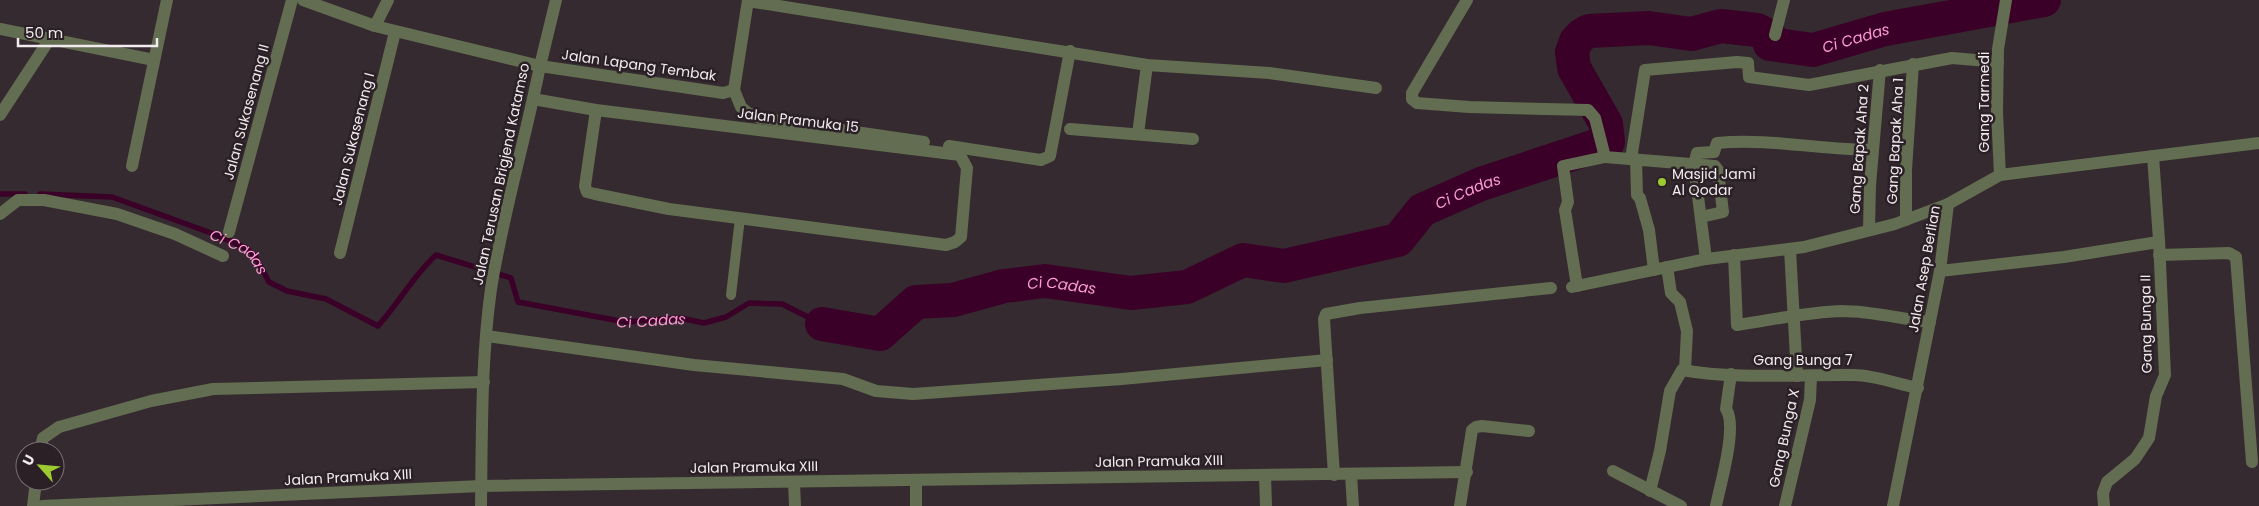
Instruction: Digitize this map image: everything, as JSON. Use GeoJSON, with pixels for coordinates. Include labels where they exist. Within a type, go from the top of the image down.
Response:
{"type":"FeatureCollection","features":[{"type":"Feature","properties":{"kind":"street"},"geometry":{"type":"LineString","coordinates":[[132,166],[167,0]]}},
{"type":"Feature","properties":{"kind":"street","name":"Jalan Sukasenang II"},"geometry":{"type":"LineString","coordinates":[[230,232],[292,0]]}},
{"type":"Feature","properties":{"kind":"street","name":"Jalan Lapang Tembak"},"geometry":{"type":"LineString","coordinates":[[303,0],[395,32],[540,66],[723,93],[734,90]]}},
{"type":"Feature","properties":{"kind":"street"},"geometry":{"type":"LineString","coordinates":[[375,26],[388,0]]}},
{"type":"Feature","properties":{"kind":"street","name":"Jalan Terusan Brigjend Katamso"},"geometry":{"type":"LineString","coordinates":[[481,506],[486,336],[498,249],[556,0]]}},
{"type":"Feature","properties":{"kind":"street"},"geometry":{"type":"LineString","coordinates":[[1070,51],[1050,156],[1041,160],[760,118],[748,113],[741,107],[734,90],[748,0],[1070,51],[1147,65],[1269,73],[1376,88]]}},
{"type":"Feature","properties":{"kind":"street"},"geometry":{"type":"LineString","coordinates":[[1467,0],[1412,93],[1412,99],[1417,102],[1469,107],[1588,110],[1595,118],[1605,154]]}},
{"type":"Feature","properties":{"kind":"street"},"geometry":{"type":"LineString","coordinates":[[1775,35],[1784,0]]}},
{"type":"Feature","properties":{"kind":"street","name":"Gang Tarmedi"},"geometry":{"type":"LineString","coordinates":[[2000,175],[1997,112],[1998,62],[2006,0]]}},
{"type":"Feature","properties":{"kind":"street"},"geometry":{"type":"LineString","coordinates":[[0,29],[154,60]]}},
{"type":"Feature","properties":{"kind":"street","name":"Jalan Sukasenang I"},"geometry":{"type":"LineString","coordinates":[[340,253],[395,32]]}},
{"type":"Feature","properties":{"kind":"street"},"geometry":{"type":"LineString","coordinates":[[0,115],[49,40]]}},
{"type":"Feature","properties":{"kind":"street"},"geometry":{"type":"LineString","coordinates":[[1654,270],[1649,230],[1640,198],[1637,195],[1634,159],[1645,70],[1737,62],[1748,63],[1749,77],[1809,85],[1880,70],[1952,58],[1998,62]]}},
{"type":"Feature","properties":{"kind":"street","name":"Gang Bapak Aha 1"},"geometry":{"type":"LineString","coordinates":[[1906,220],[1906,170],[1913,64]]}},
{"type":"Feature","properties":{"kind":"street"},"geometry":{"type":"LineString","coordinates":[[1138,134],[1147,65]]}},
{"type":"Feature","properties":{"kind":"street","name":"Gang Bapak Aha 2"},"geometry":{"type":"LineString","coordinates":[[1869,230],[1880,70]]}},
{"type":"Feature","properties":{"kind":"street","name":"Jalan Pramuka 15"},"geometry":{"type":"LineString","coordinates":[[533,100],[596,110],[960,155],[967,168],[961,237],[955,242],[946,245],[740,218]]}},
{"type":"Feature","properties":{"kind":"street"},"geometry":{"type":"LineString","coordinates":[[596,110],[585,186],[588,192],[669,209],[740,218]]}},
{"type":"Feature","properties":{"kind":"street"},"geometry":{"type":"LineString","coordinates":[[1070,129],[1193,139]]}},
{"type":"Feature","properties":{"kind":"street"},"geometry":{"type":"LineString","coordinates":[[1706,258],[1694,165],[1697,153],[1714,152],[1718,143],[1739,141],[1770,141],[1791,145],[1873,150]]}},
{"type":"Feature","properties":{"kind":"street","name":"Jalan Asep Berlian"},"geometry":{"type":"LineString","coordinates":[[1893,506],[1940,270],[1948,204],[2000,175],[2259,142]]}},
{"type":"Feature","properties":{"kind":"street"},"geometry":{"type":"LineString","coordinates":[[1701,217],[1723,212],[1716,166],[1634,159],[1605,154],[1563,166],[1568,202],[1565,210],[1574,286],[1706,258],[1790,249],[1906,220],[1948,204]]}},
{"type":"Feature","properties":{"kind":"street","name":"Gang Bunga II"},"geometry":{"type":"LineString","coordinates":[[2104,506],[2103,493],[2107,482],[2136,459],[2149,438],[2156,396],[2165,374],[2153,156]]}},
{"type":"Feature","properties":{"kind":"street"},"geometry":{"type":"LineString","coordinates":[[0,214],[18,200],[26,198],[44,200],[117,214],[175,234],[223,256]]}},
{"type":"Feature","properties":{"kind":"street"},"geometry":{"type":"LineString","coordinates":[[1940,270],[2159,248],[2228,253],[2236,257],[2252,462]]}},
{"type":"Feature","properties":{"kind":"street"},"geometry":{"type":"LineString","coordinates":[[1790,249],[1797,376]]}},
{"type":"Feature","properties":{"kind":"street"},"geometry":{"type":"LineString","coordinates":[[1734,255],[1737,325],[1794,315],[1843,311],[1865,312],[1930,322]]}},
{"type":"Feature","properties":{"kind":"street"},"geometry":{"type":"LineString","coordinates":[[1655,498],[1660,451],[1670,391],[1679,372],[1686,370],[1687,331],[1680,302],[1671,293],[1667,267]]}},
{"type":"Feature","properties":{"kind":"street"},"geometry":{"type":"LineString","coordinates":[[1334,475],[1324,319],[1330,312],[1551,288]]}},
{"type":"Feature","properties":{"kind":"street"},"geometry":{"type":"LineString","coordinates":[[486,336],[694,365],[843,379],[876,391],[913,394],[1122,379],[1327,360]]}},
{"type":"Feature","properties":{"kind":"street","name":"Gang Bunga 7"},"geometry":{"type":"LineString","coordinates":[[1686,370],[1731,374],[1797,376],[1856,374],[1918,388]]}},
{"type":"Feature","properties":{"kind":"street"},"geometry":{"type":"LineString","coordinates":[[1716,506],[1728,442],[1729,414],[1726,409],[1731,374]]}},
{"type":"Feature","properties":{"kind":"street","name":"Gang Bunga X"},"geometry":{"type":"LineString","coordinates":[[1785,506],[1810,400],[1811,376]]}},
{"type":"Feature","properties":{"kind":"street"},"geometry":{"type":"LineString","coordinates":[[42,441],[43,438],[59,427],[151,401],[213,389],[484,382]]}},
{"type":"Feature","properties":{"kind":"street"},"geometry":{"type":"LineString","coordinates":[[1460,506],[1467,472],[1472,430],[1476,427],[1529,431]]}},
{"type":"Feature","properties":{"kind":"street"},"geometry":{"type":"LineString","coordinates":[[1613,471],[1655,498],[1681,506]]}},
{"type":"Feature","properties":{"kind":"street","name":"Jalan Pramuka XIII"},"geometry":{"type":"LineString","coordinates":[[42,506],[481,486],[1467,472]]}},
{"type":"Feature","properties":{"kind":"street"},"geometry":{"type":"LineString","coordinates":[[1265,475],[1266,506]]}},
{"type":"Feature","properties":{"kind":"street"},"geometry":{"type":"LineString","coordinates":[[1351,475],[1352,506]]}},
{"type":"Feature","properties":{"kind":"street"},"geometry":{"type":"LineString","coordinates":[[916,480],[916,506]]}},
{"type":"Feature","properties":{"kind":"street"},"geometry":{"type":"LineString","coordinates":[[794,482],[795,506]]}},
{"type":"Feature","properties":{"kind":"street"},"geometry":{"type":"LineString","coordinates":[[33,506],[35,491]]}},
{"type":"Feature","properties":{"kind":"lane"},"geometry":{"type":"LineString","coordinates":[[731,295],[740,218]]}},
{"type":"Feature","properties":{"kind":"waterway","name":"Ci Cadas"},"geometry":{"type":"LineString","coordinates":[[822,324],[880,334],[916,302],[953,300],[1004,286],[1045,281],[1131,293],[1187,287],[1243,260],[1284,266],[1398,240],[1422,210],[1481,184],[1608,142],[1606,124],[1574,68],[1572,52],[1576,41],[1589,31],[1649,28],[1691,34],[1721,26],[1757,30],[1770,37],[1770,44],[1813,50],[1885,29],[2044,0]]}},
{"type":"Feature","properties":{"kind":"waterway","name":"Ci Cadas"},"geometry":{"type":"LineString","coordinates":[[0,194],[25,194]]}},
{"type":"Feature","properties":{"kind":"waterway","name":"Ci Cadas"},"geometry":{"type":"LineString","coordinates":[[40,194],[112,197],[211,233],[246,248],[255,256],[269,282],[287,291],[326,299],[378,326],[420,272],[436,255],[511,278],[518,302],[625,322],[680,318],[704,323],[726,317],[749,303],[782,304],[822,324]]}},
{"type":"Feature","properties":{"kind":"place","name":"Masjid Jami Al Qodar"},"geometry":{"type":"Point","coordinates":[1662,182]}}]}
